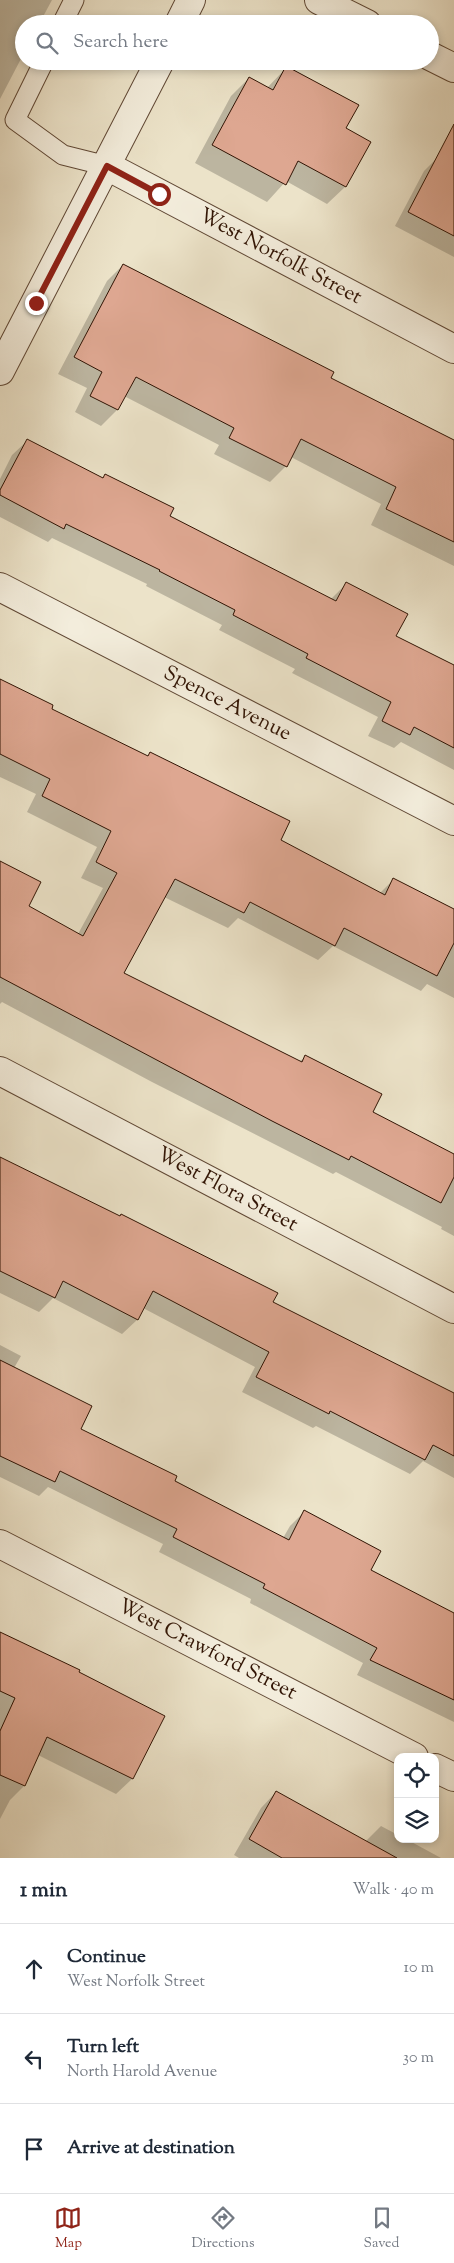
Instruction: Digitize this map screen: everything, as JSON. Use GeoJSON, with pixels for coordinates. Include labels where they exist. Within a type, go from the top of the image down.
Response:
{"type":"FeatureCollection","features":[{"type":"Feature","properties":{"kind":"street"},"geometry":{"type":"LineString","coordinates":[[184,15],[191,0]]}},
{"type":"Feature","properties":{"kind":"street"},"geometry":{"type":"LineString","coordinates":[[319,0],[348,15]]}},
{"type":"Feature","properties":{"kind":"street"},"geometry":{"type":"LineString","coordinates":[[439,60],[454,68]]}},
{"type":"Feature","properties":{"kind":"street"},"geometry":{"type":"LineString","coordinates":[[0,371],[155,70]]}},
{"type":"Feature","properties":{"kind":"street","name":"West Norfolk Street"},"geometry":{"type":"LineString","coordinates":[[107,166],[454,349]]}},
{"type":"Feature","properties":{"kind":"street","name":"Spence Avenue"},"geometry":{"type":"LineString","coordinates":[[0,586],[454,821]]}},
{"type":"Feature","properties":{"kind":"street","name":"West Flora Street"},"geometry":{"type":"LineString","coordinates":[[0,1071],[454,1309]]}},
{"type":"Feature","properties":{"kind":"street","name":"West Crawford Street"},"geometry":{"type":"LineString","coordinates":[[0,1544],[406,1753]]}},
{"type":"Feature","properties":{"kind":"street"},"geometry":{"type":"LineString","coordinates":[[439,1770],[454,1777]]}},
{"type":"Feature","properties":{"kind":"lane"},"geometry":{"type":"LineString","coordinates":[[66,15],[74,0]]}},
{"type":"Feature","properties":{"kind":"lane"},"geometry":{"type":"LineString","coordinates":[[39,70],[14,120],[63,155],[107,166]]}},
{"type":"Feature","properties":{"kind":"building"},"geometry":{"type":"Polygon","coordinates":[[[284,70],[293,70],[359,105],[346,128],[371,142],[346,187],[298,161],[286,185],[212,145],[249,77],[273,90],[284,70]]]}},
{"type":"Feature","properties":{"kind":"building"},"geometry":{"type":"Polygon","coordinates":[[[454,124],[454,236],[408,212],[454,124]]]}},
{"type":"Feature","properties":{"kind":"building"},"geometry":{"type":"Polygon","coordinates":[[[123,264],[334,372],[331,378],[454,440],[454,542],[386,509],[396,487],[301,439],[287,467],[229,438],[234,428],[136,377],[118,410],[90,396],[102,372],[74,357],[123,264]]]}},
{"type":"Feature","properties":{"kind":"building"},"geometry":{"type":"Polygon","coordinates":[[[27,439],[103,478],[105,474],[174,508],[170,516],[336,601],[346,582],[408,614],[396,636],[454,665],[454,748],[414,727],[410,735],[382,721],[391,702],[306,658],[308,654],[233,615],[235,610],[160,570],[66,524],[64,529],[0,495],[0,490],[27,439]]]}},
{"type":"Feature","properties":{"kind":"building"},"geometry":{"type":"Polygon","coordinates":[[[0,679],[53,705],[52,709],[148,756],[150,752],[290,821],[281,840],[385,895],[393,878],[454,909],[454,943],[437,976],[344,928],[335,946],[250,902],[244,913],[175,879],[124,973],[302,1062],[305,1055],[382,1094],[373,1112],[454,1154],[454,1177],[441,1203],[351,1156],[349,1160],[272,1121],[0,977],[0,861],[41,882],[29,906],[83,936],[117,873],[96,862],[111,831],[42,796],[50,779],[0,754],[0,679]]]}},
{"type":"Feature","properties":{"kind":"building"},"geometry":{"type":"Polygon","coordinates":[[[0,1157],[120,1216],[121,1214],[278,1293],[273,1302],[454,1393],[454,1456],[433,1445],[425,1460],[330,1411],[329,1414],[256,1377],[269,1352],[153,1291],[138,1320],[63,1281],[55,1298],[0,1271],[0,1157]]]}},
{"type":"Feature","properties":{"kind":"building"},"geometry":{"type":"Polygon","coordinates":[[[0,1360],[92,1406],[81,1429],[177,1476],[175,1481],[289,1540],[304,1510],[381,1551],[371,1570],[454,1613],[454,1700],[370,1660],[377,1648],[263,1588],[265,1584],[173,1537],[177,1529],[60,1471],[55,1482],[0,1456],[0,1360]]]}},
{"type":"Feature","properties":{"kind":"building"},"geometry":{"type":"Polygon","coordinates":[[[0,1632],[80,1670],[79,1672],[165,1716],[133,1779],[47,1737],[25,1786],[0,1775],[0,1731],[15,1698],[0,1691],[0,1632]]]}},
{"type":"Feature","properties":{"kind":"building"},"geometry":{"type":"Polygon","coordinates":[[[276,1791],[397,1858],[282,1858],[249,1839],[276,1791]]]}},
{"type":"Feature","properties":{"kind":"route"},"geometry":{"type":"LineString","coordinates":[[36,303],[107,166],[159,194]]}}]}
